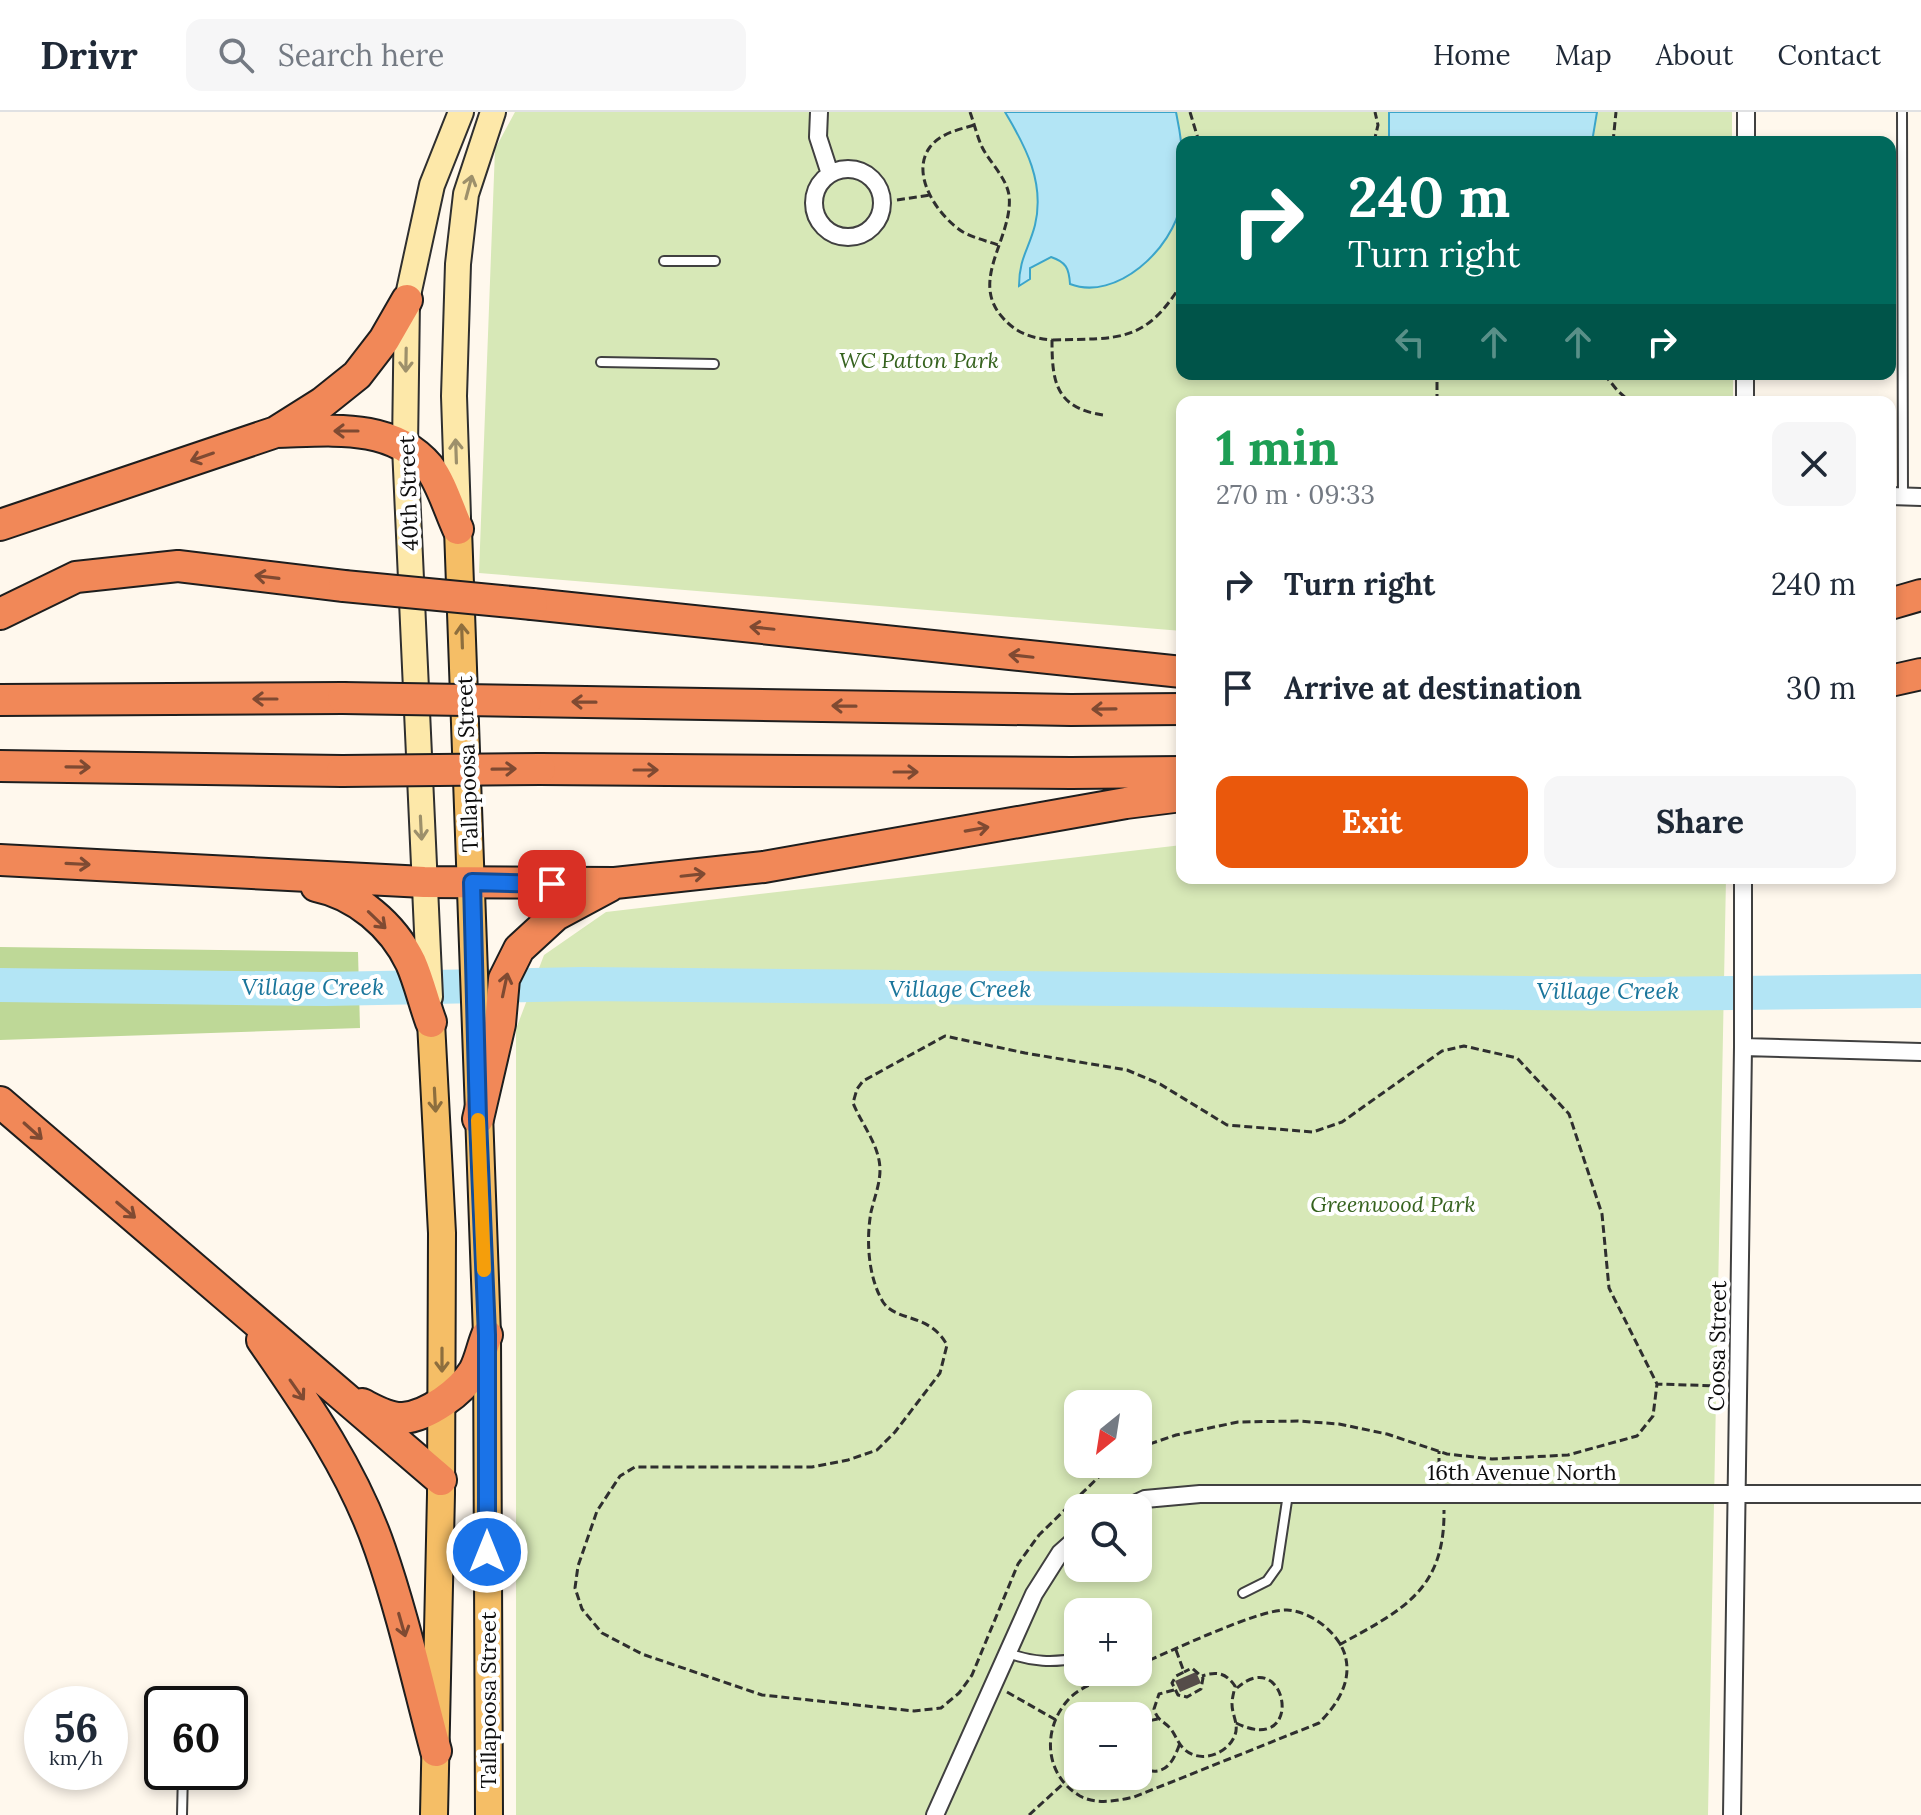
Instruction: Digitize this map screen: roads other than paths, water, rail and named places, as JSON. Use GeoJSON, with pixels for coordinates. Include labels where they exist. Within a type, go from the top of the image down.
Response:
{"type":"FeatureCollection","features":[{"type":"Feature","properties":{"kind":"highway"},"geometry":{"type":"LineString","coordinates":[[0,525],[276,432],[322,403],[357,375],[384,340],[407,300]]}},
{"type":"Feature","properties":{"kind":"highway"},"geometry":{"type":"LineString","coordinates":[[276,432],[358,431],[387,438],[405,447],[430,468],[458,529]]}},
{"type":"Feature","properties":{"kind":"highway"},"geometry":{"type":"LineString","coordinates":[[0,614],[76,577],[178,566],[344,586],[1176,671]]}},
{"type":"Feature","properties":{"kind":"highway"},"geometry":{"type":"LineString","coordinates":[[1896,602],[1921,595]]}},
{"type":"Feature","properties":{"kind":"highway"},"geometry":{"type":"LineString","coordinates":[[1896,680],[1921,674]]}},
{"type":"Feature","properties":{"kind":"highway"},"geometry":{"type":"LineString","coordinates":[[0,700],[343,698],[1176,709]]}},
{"type":"Feature","properties":{"kind":"highway"},"geometry":{"type":"LineString","coordinates":[[0,766],[342,771],[1176,772]]}},
{"type":"Feature","properties":{"kind":"highway"},"geometry":{"type":"LineString","coordinates":[[0,860],[424,882],[615,883],[764,867],[1176,797]]}},
{"type":"Feature","properties":{"kind":"highway"},"geometry":{"type":"LineString","coordinates":[[227,872],[328,889],[354,900],[419,961],[431,1022]]}},
{"type":"Feature","properties":{"kind":"highway"},"geometry":{"type":"LineString","coordinates":[[478,1119],[488,1022],[519,949],[556,915],[615,883]]}},
{"type":"Feature","properties":{"kind":"highway"},"geometry":{"type":"LineString","coordinates":[[0,1102],[441,1480]]}},
{"type":"Feature","properties":{"kind":"highway"},"geometry":{"type":"LineString","coordinates":[[236,1303],[313,1413],[348,1477],[373,1533],[436,1751]]}},
{"type":"Feature","properties":{"kind":"highway"},"geometry":{"type":"LineString","coordinates":[[339,1392],[381,1414],[402,1418],[423,1412],[456,1392],[474,1371],[487,1335]]}},
{"type":"Feature","properties":{"kind":"main road","name":"Tallapoosa Street"},"geometry":{"type":"LineString","coordinates":[[458,529],[474,955],[488,1022]]}},
{"type":"Feature","properties":{"kind":"main road"},"geometry":{"type":"LineString","coordinates":[[431,1022],[442,1233],[434,1815]]}},
{"type":"Feature","properties":{"kind":"main road","name":"Tallapoosa Street"},"geometry":{"type":"LineString","coordinates":[[478,1119],[487,1335],[489,1815]]}},
{"type":"Feature","properties":{"kind":"street","name":"40th Street"},"geometry":{"type":"LineString","coordinates":[[424,882],[405,447],[407,300],[432,185],[461,112]]}},
{"type":"Feature","properties":{"kind":"street"},"geometry":{"type":"LineString","coordinates":[[458,529],[454,396],[458,264],[466,194],[493,112]]}},
{"type":"Feature","properties":{"kind":"street"},"geometry":{"type":"LineString","coordinates":[[819,112],[818,137],[830,174]]}},
{"type":"Feature","properties":{"kind":"street"},"geometry":{"type":"LineString","coordinates":[[1746,112],[1746,136]]}},
{"type":"Feature","properties":{"kind":"street"},"geometry":{"type":"LineString","coordinates":[[856,171],[865,174],[877,187],[881,206],[879,216],[867,231],[848,237],[839,236],[822,225],[814,208],[814,198],[817,188],[830,174],[856,171]]}},
{"type":"Feature","properties":{"kind":"street"},"geometry":{"type":"LineString","coordinates":[[1896,496],[1921,497]]}},
{"type":"Feature","properties":{"kind":"street"},"geometry":{"type":"LineString","coordinates":[[419,961],[424,882]]}},
{"type":"Feature","properties":{"kind":"street","name":"Coosa Street"},"geometry":{"type":"LineString","coordinates":[[1732,1815],[1743,884]]}},
{"type":"Feature","properties":{"kind":"street"},"geometry":{"type":"LineString","coordinates":[[1743,1040],[1921,1052]]}},
{"type":"Feature","properties":{"kind":"street","name":"16th Avenue North"},"geometry":{"type":"LineString","coordinates":[[1152,1498],[1200,1494],[1921,1494]]}},
{"type":"Feature","properties":{"kind":"street"},"geometry":{"type":"LineString","coordinates":[[935,1815],[1034,1594],[1064,1549]]}},
{"type":"Feature","properties":{"kind":"lane"},"geometry":{"type":"LineString","coordinates":[[1896,496],[1902,112]]}},
{"type":"Feature","properties":{"kind":"lane"},"geometry":{"type":"LineString","coordinates":[[664,261],[715,261]]}},
{"type":"Feature","properties":{"kind":"lane"},"geometry":{"type":"LineString","coordinates":[[601,362],[714,364]]}},
{"type":"Feature","properties":{"kind":"lane"},"geometry":{"type":"LineString","coordinates":[[1243,1593],[1267,1581],[1277,1567],[1288,1494]]}},
{"type":"Feature","properties":{"kind":"lane"},"geometry":{"type":"LineString","coordinates":[[1007,1653],[1026,1660],[1064,1661]]}},
{"type":"Feature","properties":{"kind":"lane"},"geometry":{"type":"LineString","coordinates":[[182,1815],[183,1790]]}},
{"type":"Feature","properties":{"kind":"water"},"geometry":{"type":"Polygon","coordinates":[[[1005,112],[1176,112],[1180,136],[1176,136],[1176,220],[1167,238],[1140,268],[1106,285],[1088,288],[1070,284],[1066,266],[1051,257],[1030,268],[1030,279],[1019,286],[1022,261],[1037,210],[1032,166],[1005,112]]]}},
{"type":"Feature","properties":{"kind":"water"},"geometry":{"type":"Polygon","coordinates":[[[1389,112],[1597,112],[1593,136],[1389,136],[1389,112]]]}},
{"type":"Feature","properties":{"kind":"waterway","name":"Village Creek"},"geometry":{"type":"LineString","coordinates":[[0,985],[325,989],[583,984],[1642,994],[1921,991]]}},
{"type":"Feature","properties":{"kind":"park label","name":"WC Patton Park"},"geometry":{"type":"Point","coordinates":[919,360]}},
{"type":"Feature","properties":{"kind":"park label","name":"Greenwood Park"},"geometry":{"type":"Point","coordinates":[1393,1204]}}]}
